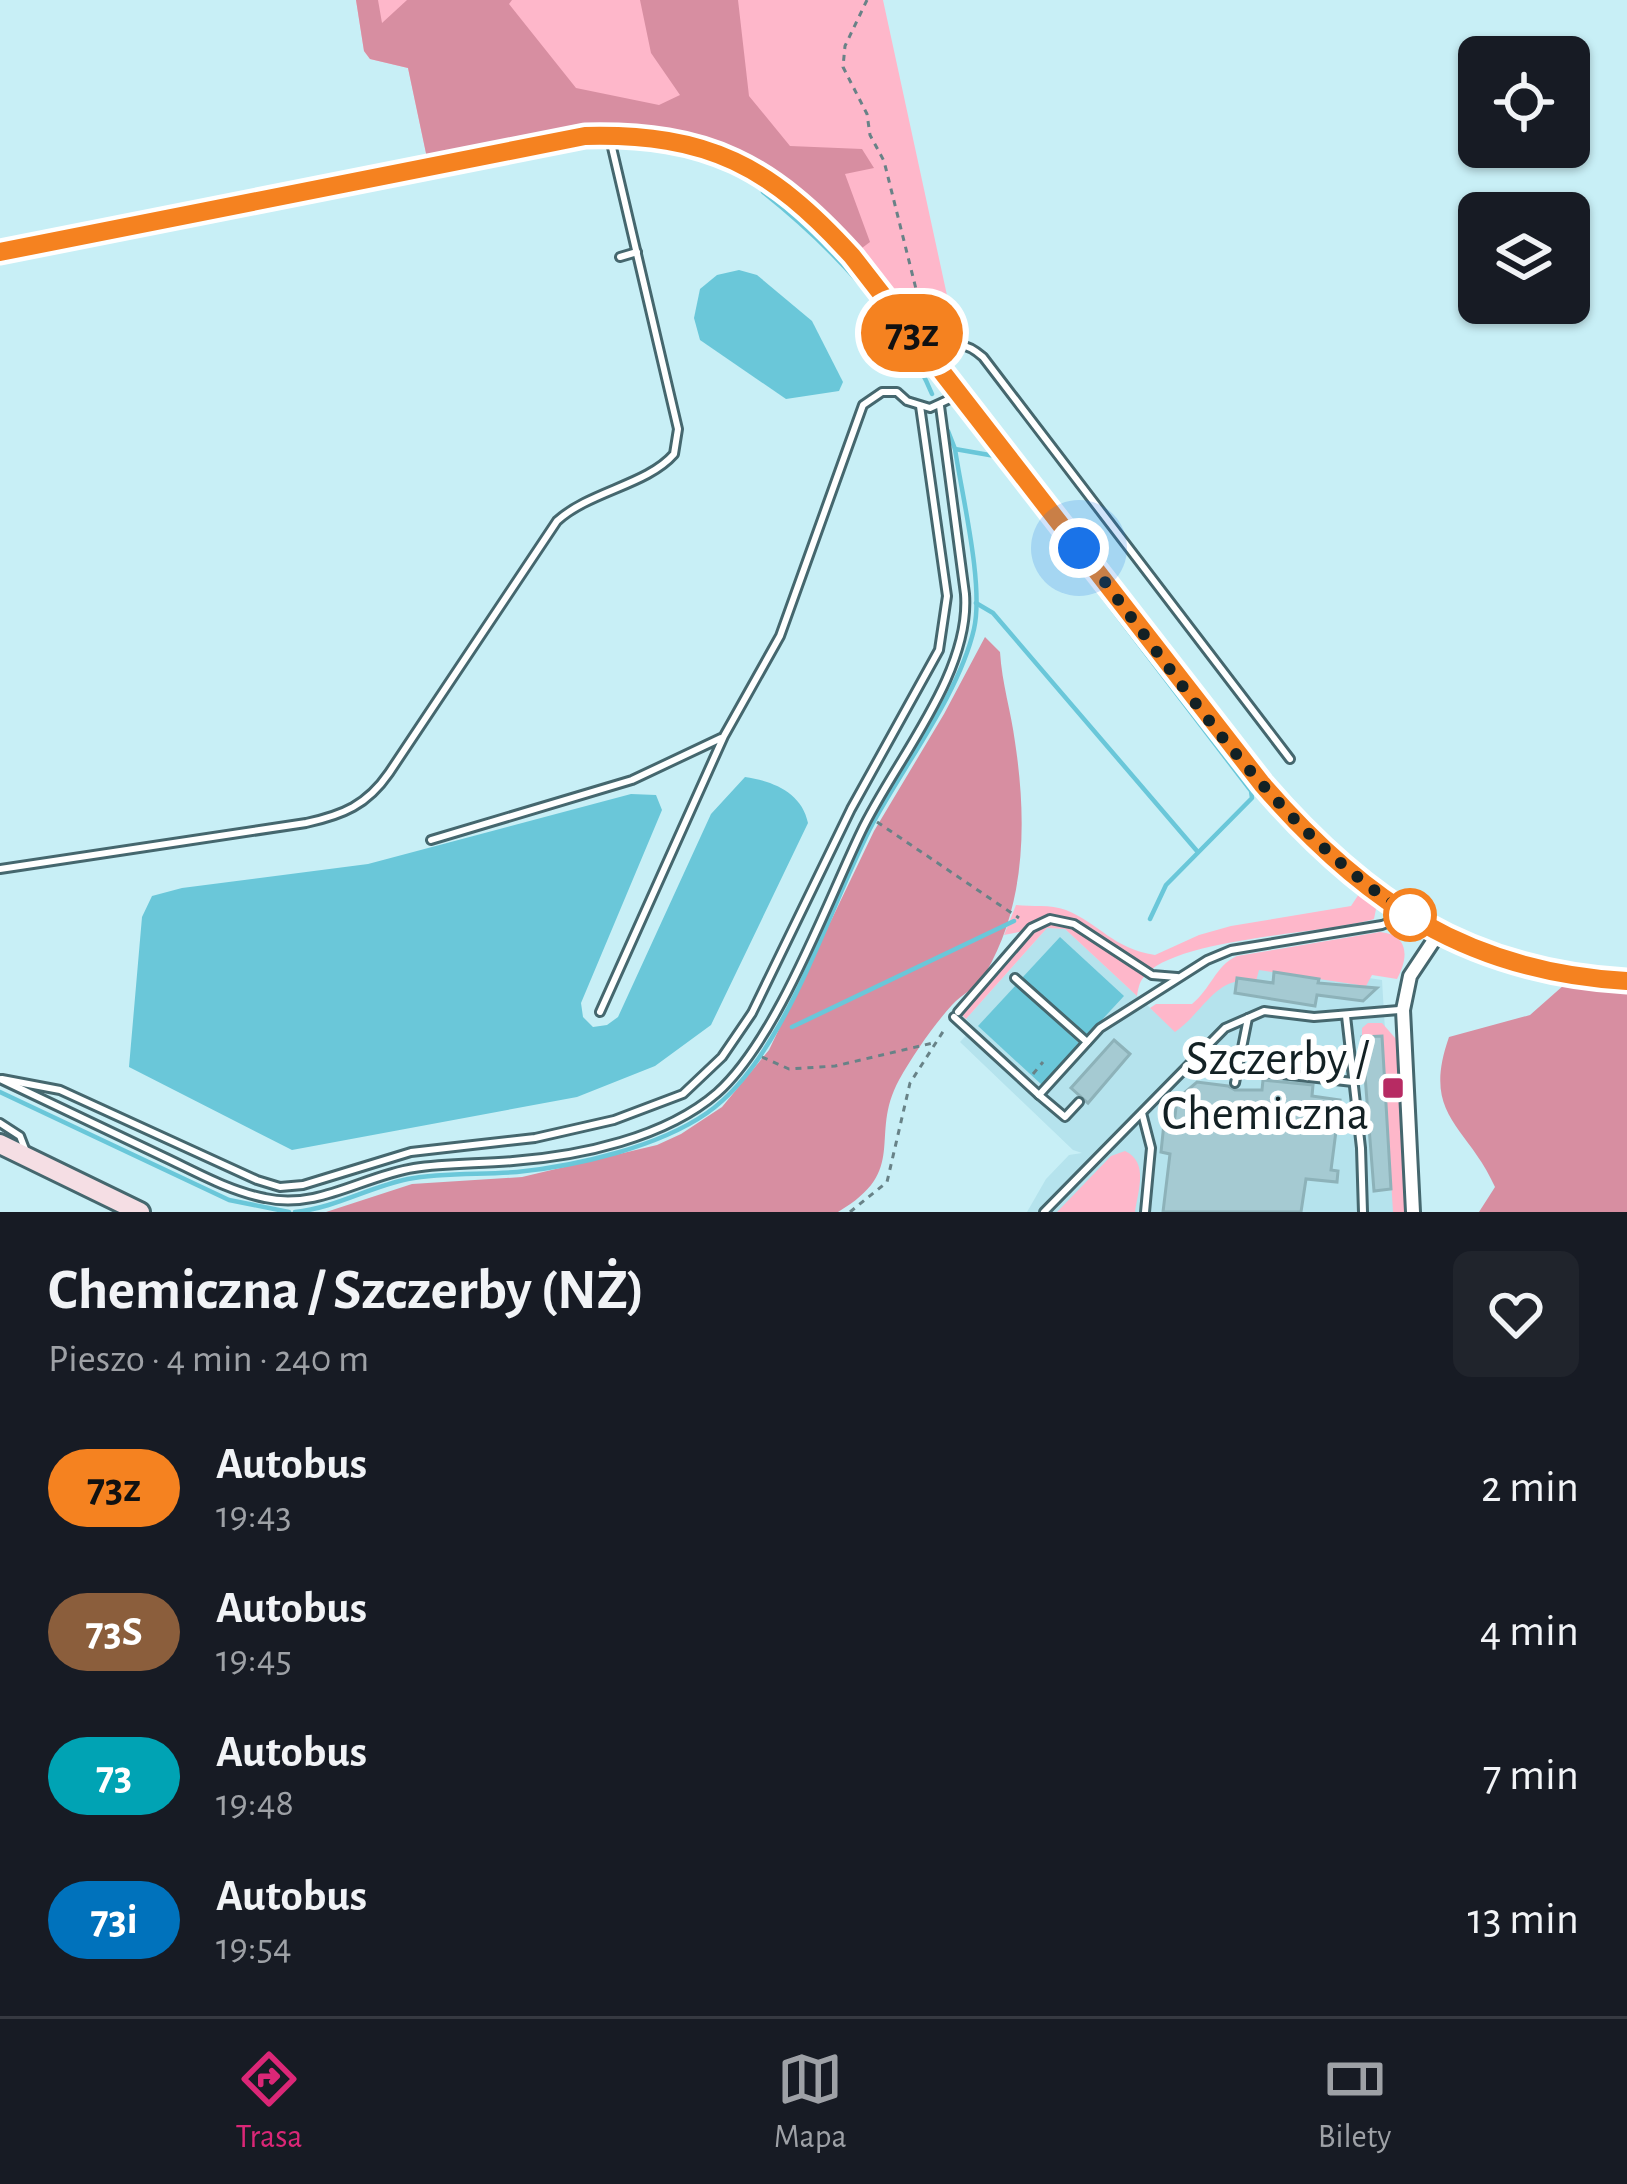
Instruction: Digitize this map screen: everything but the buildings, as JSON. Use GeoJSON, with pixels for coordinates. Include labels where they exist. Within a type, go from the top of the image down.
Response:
{"type":"FeatureCollection","features":[{"type":"Feature","properties":{"kind":"street"},"geometry":{"type":"LineString","coordinates":[[0,252],[559,140],[610,136],[700,146],[754,170],[833,235],[1262,784],[1335,861],[1438,934],[1527,967],[1627,981]]}},
{"type":"Feature","properties":{"kind":"street"},"geometry":{"type":"LineString","coordinates":[[1413,1212],[1403,1010],[1410,976],[1438,934]]}},
{"type":"Feature","properties":{"kind":"street"},"geometry":{"type":"LineString","coordinates":[[14,1151],[140,1212]]}},
{"type":"Feature","properties":{"kind":"lane"},"geometry":{"type":"LineString","coordinates":[[0,869],[306,823],[338,815],[372,796],[557,521],[589,498],[659,466],[674,454],[678,429],[610,136]]}},
{"type":"Feature","properties":{"kind":"lane"},"geometry":{"type":"LineString","coordinates":[[620,256],[637,252]]}},
{"type":"Feature","properties":{"kind":"lane"},"geometry":{"type":"LineString","coordinates":[[928,353],[960,344],[983,357],[1290,759]]}},
{"type":"Feature","properties":{"kind":"lane"},"geometry":{"type":"LineString","coordinates":[[600,1012],[724,736],[780,636],[863,406],[882,392],[897,392],[920,406],[940,406],[959,394]]}},
{"type":"Feature","properties":{"kind":"lane"},"geometry":{"type":"LineString","coordinates":[[0,1079],[60,1090],[257,1180],[289,1187],[411,1152],[563,1133],[643,1111],[694,1086],[722,1057],[752,1013],[851,808],[939,650],[947,596],[920,406]]}},
{"type":"Feature","properties":{"kind":"lane"},"geometry":{"type":"LineString","coordinates":[[0,1079],[225,1185],[258,1197],[295,1201],[410,1168],[561,1154],[646,1132],[690,1112],[716,1093],[753,1050],[960,644],[967,611],[940,406]]}},
{"type":"Feature","properties":{"kind":"lane"},"geometry":{"type":"LineString","coordinates":[[431,840],[592,794],[724,736]]}},
{"type":"Feature","properties":{"kind":"lane"},"geometry":{"type":"LineString","coordinates":[[1039,1095],[1100,1028],[1231,950],[1382,925],[1408,914]]}},
{"type":"Feature","properties":{"kind":"lane"},"geometry":{"type":"LineString","coordinates":[[1079,1102],[1065,1118],[956,1014],[1031,928],[1050,919],[1074,924],[1152,975],[1181,977]]}},
{"type":"Feature","properties":{"kind":"lane"},"geometry":{"type":"LineString","coordinates":[[1015,978],[1088,1042]]}},
{"type":"Feature","properties":{"kind":"lane"},"geometry":{"type":"LineString","coordinates":[[1044,1212],[1226,1028],[1264,1011],[1346,1016],[1403,1010]]}},
{"type":"Feature","properties":{"kind":"lane"},"geometry":{"type":"LineString","coordinates":[[1346,1016],[1363,1212]]}},
{"type":"Feature","properties":{"kind":"lane"},"geometry":{"type":"LineString","coordinates":[[1235,1082],[1248,1018]]}},
{"type":"Feature","properties":{"kind":"lane"},"geometry":{"type":"LineString","coordinates":[[1254,1070],[1353,1082]]}},
{"type":"Feature","properties":{"kind":"lane"},"geometry":{"type":"LineString","coordinates":[[1142,1113],[1151,1148],[1144,1212]]}},
{"type":"Feature","properties":{"kind":"lane"},"geometry":{"type":"LineString","coordinates":[[0,1123],[20,1136],[0,1166]]}},
{"type":"Feature","properties":{"kind":"path"},"geometry":{"type":"LineString","coordinates":[[867,0],[845,46],[843,67],[867,114],[870,135],[884,161],[903,223],[928,353]]}},
{"type":"Feature","properties":{"kind":"path"},"geometry":{"type":"LineString","coordinates":[[877,822],[1019,919]]}},
{"type":"Feature","properties":{"kind":"path"},"geometry":{"type":"LineString","coordinates":[[850,1212],[887,1182],[910,1083],[956,1014]]}},
{"type":"Feature","properties":{"kind":"path"},"geometry":{"type":"LineString","coordinates":[[753,1050],[789,1069],[835,1066],[934,1042]]}},
{"type":"Feature","properties":{"kind":"path"},"geometry":{"type":"LineString","coordinates":[[1025,1082],[1043,1062]]}},
{"type":"Feature","properties":{"kind":"shaded area"},"geometry":{"type":"Polygon","coordinates":[[[356,0],[883,0],[948,300],[918,323],[853,242],[818,207],[780,177],[694,137],[645,129],[590,129],[427,158],[408,68],[370,59],[364,51],[356,0]]]}},
{"type":"Feature","properties":{"kind":"shaded area"},"geometry":{"type":"Polygon","coordinates":[[[356,0],[378,0],[382,23],[407,0],[512,0],[509,4],[576,88],[659,105],[680,95],[651,53],[640,0],[738,0],[749,96],[790,146],[862,149],[874,168],[845,174],[870,242],[862,248],[809,198],[759,163],[710,141],[661,131],[555,134],[427,158],[408,68],[370,59],[364,51],[356,0]]]}},
{"type":"Feature","properties":{"kind":"shaded area"},"geometry":{"type":"Polygon","coordinates":[[[985,637],[1000,652],[1019,772],[1022,832],[1016,891],[999,947],[985,974],[938,1022],[899,1080],[890,1100],[881,1167],[860,1197],[838,1212],[326,1212],[412,1184],[522,1177],[657,1145],[722,1107],[769,1050],[874,831],[985,637]]]}},
{"type":"Feature","properties":{"kind":"shaded area"},"geometry":{"type":"Polygon","coordinates":[[[1361,891],[1377,904],[1374,919],[1184,954],[1143,978],[1137,996],[1065,929],[1047,928],[966,1019],[960,1013],[1027,938],[1024,931],[1004,935],[1016,905],[1066,910],[1128,947],[1155,955],[1231,926],[1351,906],[1361,891]]]}},
{"type":"Feature","properties":{"kind":"shaded area"},"geometry":{"type":"Polygon","coordinates":[[[1047,928],[1065,929],[1175,1031],[1223,983],[1270,963],[1382,980],[1396,1212],[1027,1212],[1046,1179],[1069,1155],[1082,1153],[1073,1150],[960,1042],[974,1027],[966,1019],[1047,928]]]}},
{"type":"Feature","properties":{"kind":"shaded area"},"geometry":{"type":"Polygon","coordinates":[[[1380,932],[1397,938],[1404,948],[1397,979],[1372,975],[1366,986],[1259,970],[1256,981],[1230,983],[1221,989],[1175,1032],[1150,1008],[1192,1004],[1237,956],[1380,932]]]}},
{"type":"Feature","properties":{"kind":"shaded area"},"geometry":{"type":"Polygon","coordinates":[[[1564,985],[1627,988],[1627,1212],[1479,1212],[1495,1187],[1444,1103],[1440,1085],[1449,1037],[1530,1015],[1564,985]]]}},
{"type":"Feature","properties":{"kind":"shaded area"},"geometry":{"type":"Polygon","coordinates":[[[1368,1023],[1382,1023],[1396,1039],[1407,1212],[1393,1212],[1382,1036],[1362,1037],[1368,1023]]]}},
{"type":"Feature","properties":{"kind":"shaded area"},"geometry":{"type":"Polygon","coordinates":[[[1125,1151],[1140,1170],[1135,1212],[1057,1212],[1111,1156],[1125,1151]]]}},
{"type":"Feature","properties":{"kind":"water"},"geometry":{"type":"Polygon","coordinates":[[[739,270],[757,275],[812,321],[843,382],[839,391],[786,399],[700,340],[694,318],[700,289],[717,275],[739,270]]]}},
{"type":"Feature","properties":{"kind":"water"},"geometry":{"type":"Polygon","coordinates":[[[745,777],[785,790],[800,804],[808,823],[711,1025],[655,1066],[577,1097],[292,1150],[129,1067],[142,917],[152,896],[368,864],[631,794],[656,795],[662,810],[581,1003],[583,1017],[593,1027],[607,1025],[618,1017],[711,814],[745,777]]]}},
{"type":"Feature","properties":{"kind":"water"},"geometry":{"type":"Polygon","coordinates":[[[1060,937],[1124,996],[1086,1037],[1022,978],[1060,937]]]}},
{"type":"Feature","properties":{"kind":"water"},"geometry":{"type":"Polygon","coordinates":[[[1016,985],[1080,1044],[1042,1085],[978,1026],[1016,985]]]}},
{"type":"Feature","properties":{"kind":"waterway"},"geometry":{"type":"LineString","coordinates":[[763,192],[860,283],[901,337],[932,394]]}},
{"type":"Feature","properties":{"kind":"waterway"},"geometry":{"type":"LineString","coordinates":[[295,1212],[408,1179],[540,1169],[616,1153],[687,1125],[735,1088],[782,1019],[873,823],[944,704],[967,654],[976,589],[955,449],[948,431]]}},
{"type":"Feature","properties":{"kind":"waterway"},"geometry":{"type":"LineString","coordinates":[[955,449],[995,456],[1251,791],[1252,798],[1166,885],[1150,919]]}},
{"type":"Feature","properties":{"kind":"waterway"},"geometry":{"type":"LineString","coordinates":[[976,603],[993,613],[1197,851]]}},
{"type":"Feature","properties":{"kind":"waterway"},"geometry":{"type":"LineString","coordinates":[[792,1027],[1014,921]]}},
{"type":"Feature","properties":{"kind":"waterway"},"geometry":{"type":"LineString","coordinates":[[0,1092],[229,1200],[289,1212]]}},
{"type":"Feature","properties":{"kind":"bus line","name":"73z"},"geometry":{"type":"LineString","coordinates":[[0,252],[585,136],[667,140],[726,155],[783,191],[852,256],[1262,784],[1335,861],[1367,887],[1456,942],[1527,967],[1627,981]]}},
{"type":"Feature","properties":{"kind":"place","name":"Szczerby / Chemiczna"},"geometry":{"type":"Point","coordinates":[1393,1088]}},
{"type":"Feature","properties":{"kind":"route"},"geometry":{"type":"LineString","coordinates":[[1079,548],[1286,812],[1335,861],[1410,915]]}}]}
